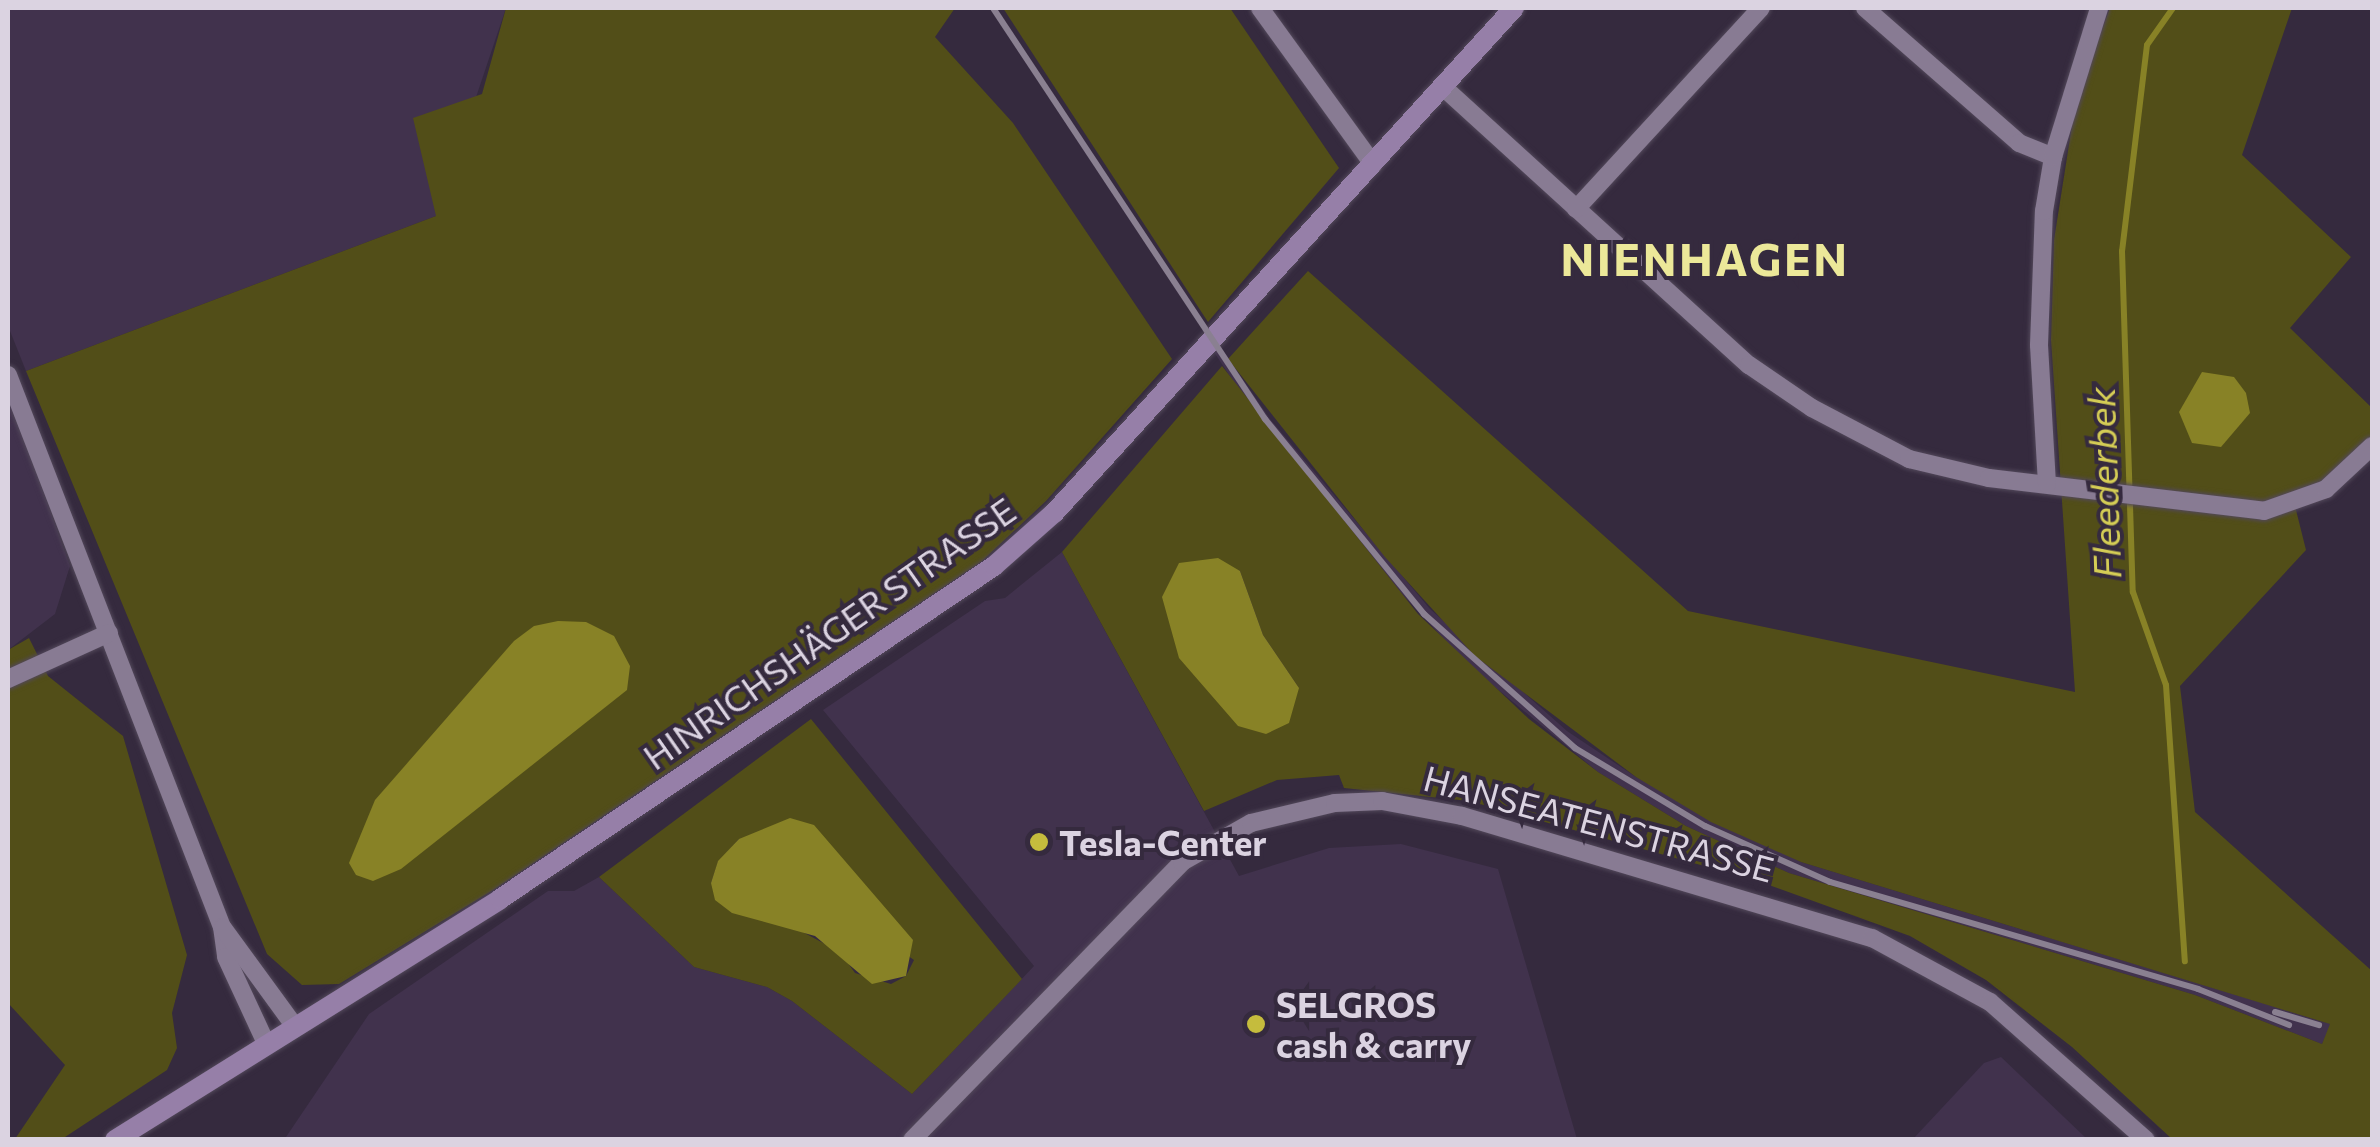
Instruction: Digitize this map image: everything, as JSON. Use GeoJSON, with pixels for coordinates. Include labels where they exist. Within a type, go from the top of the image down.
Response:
{"type":"FeatureCollection","features":[{"type":"Feature","properties":{"kind":"main road","name":"HINRICHSHÄGER STRASSE"},"geometry":{"type":"LineString","coordinates":[[115,1140],[292,1024],[500,899],[994,566],[1054,513],[1514,8]]}},
{"type":"Feature","properties":{"kind":"street"},"geometry":{"type":"LineString","coordinates":[[1260,8],[1373,164]]}},
{"type":"Feature","properties":{"kind":"street"},"geometry":{"type":"LineString","coordinates":[[1576,209],[1761,8]]}},
{"type":"Feature","properties":{"kind":"street"},"geometry":{"type":"LineString","coordinates":[[1865,8],[2019,143],[2053,157]]}},
{"type":"Feature","properties":{"kind":"street"},"geometry":{"type":"LineString","coordinates":[[2046,484],[2040,268],[2053,157],[2099,8]]}},
{"type":"Feature","properties":{"kind":"street"},"geometry":{"type":"LineString","coordinates":[[1442,86],[1749,365],[1812,408],[1909,458],[2046,484],[2264,510],[2326,489],[2372,446]]}},
{"type":"Feature","properties":{"kind":"street"},"geometry":{"type":"LineString","coordinates":[[8,375],[222,928],[226,957],[265,1042]]}},
{"type":"Feature","properties":{"kind":"street"},"geometry":{"type":"LineString","coordinates":[[8,678],[109,633]]}},
{"type":"Feature","properties":{"kind":"street","name":"HANSEATENSTRASSE"},"geometry":{"type":"LineString","coordinates":[[912,1140],[1182,862],[1250,822],[1306,808],[1382,801],[1462,816],[1872,938],[1990,1002],[2146,1140]]}},
{"type":"Feature","properties":{"kind":"street"},"geometry":{"type":"LineString","coordinates":[[222,928],[292,1024]]}},
{"type":"Feature","properties":{"kind":"shaded area"},"geometry":{"type":"Polygon","coordinates":[[[8,8],[506,8],[436,216],[26,371],[8,326],[8,8]]]}},
{"type":"Feature","properties":{"kind":"shaded area"},"geometry":{"type":"Polygon","coordinates":[[[506,8],[955,8],[935,37],[1013,123],[1172,359],[1046,501],[982,561],[493,890],[339,984],[302,985],[267,954],[26,371],[436,216],[413,118],[482,94],[506,8]]]}},
{"type":"Feature","properties":{"kind":"shaded area"},"geometry":{"type":"Polygon","coordinates":[[[1003,8],[1230,8],[1339,168],[1208,322],[1003,8]]]}},
{"type":"Feature","properties":{"kind":"shaded area"},"geometry":{"type":"Polygon","coordinates":[[[2110,8],[2292,8],[2242,155],[2351,257],[2290,328],[2372,408],[2372,437],[2332,478],[2293,498],[2306,550],[2180,686],[2195,812],[2372,971],[2372,1139],[2172,1139],[2072,1047],[1986,980],[1910,936],[1755,880],[1469,801],[1344,788],[1339,775],[1277,780],[1204,811],[1062,552],[1222,366],[1418,614],[1529,719],[1598,772],[1686,826],[1789,873],[2195,995],[2322,1044],[2330,1024],[1801,862],[1711,822],[1636,777],[1475,656],[1385,557],[1228,359],[1308,271],[1688,611],[2075,692],[2051,340],[2054,240],[2076,100],[2110,8]],[[1179,563],[1299,688],[1263,635],[1240,571],[1179,563]]]}},
{"type":"Feature","properties":{"kind":"shaded area"},"geometry":{"type":"Polygon","coordinates":[[[1220,346],[1270,419],[1430,609],[1567,731],[1636,777],[1801,862],[2331,1024],[2322,1044],[2195,995],[1789,873],[1686,826],[1598,772],[1467,664],[1376,566],[1247,402],[1214,352],[1220,346]]]}},
{"type":"Feature","properties":{"kind":"shaded area"},"geometry":{"type":"Polygon","coordinates":[[[2202,372],[2234,377],[2246,393],[2250,413],[2221,447],[2192,443],[2179,412],[2202,372]]]}},
{"type":"Feature","properties":{"kind":"shaded area"},"geometry":{"type":"Polygon","coordinates":[[[8,393],[70,566],[55,614],[8,650],[8,393]]]}},
{"type":"Feature","properties":{"kind":"shaded area"},"geometry":{"type":"Polygon","coordinates":[[[1062,552],[1239,876],[1329,848],[1401,844],[1498,869],[1577,1139],[284,1140],[369,1014],[548,891],[574,891],[599,877],[694,967],[767,987],[792,1001],[912,1094],[1034,966],[823,710],[985,601],[1005,598],[1062,552]]]}},
{"type":"Feature","properties":{"kind":"shaded area"},"geometry":{"type":"Polygon","coordinates":[[[1218,558],[1240,571],[1263,635],[1299,688],[1289,723],[1266,734],[1238,726],[1179,658],[1162,597],[1179,563],[1218,558]]]}},
{"type":"Feature","properties":{"kind":"shaded area"},"geometry":{"type":"Polygon","coordinates":[[[558,621],[586,622],[614,636],[630,666],[627,690],[401,869],[373,881],[356,875],[349,863],[375,800],[514,641],[534,626],[558,621]]]}},
{"type":"Feature","properties":{"kind":"shaded area"},"geometry":{"type":"Polygon","coordinates":[[[29,638],[48,676],[123,736],[187,955],[172,1013],[177,1048],[167,1070],[62,1139],[15,1139],[65,1065],[8,1003],[8,650],[29,638]]]}},
{"type":"Feature","properties":{"kind":"shaded area"},"geometry":{"type":"Polygon","coordinates":[[[811,719],[1022,979],[912,1094],[792,1001],[767,987],[694,967],[599,877],[811,719]],[[739,839],[718,862],[711,883],[840,952],[855,973],[891,984],[906,976],[914,960],[739,839]]]}},
{"type":"Feature","properties":{"kind":"shaded area"},"geometry":{"type":"Polygon","coordinates":[[[790,818],[814,825],[913,940],[906,976],[872,984],[815,936],[732,913],[715,900],[711,883],[718,861],[739,839],[790,818]]]}},
{"type":"Feature","properties":{"kind":"shaded area"},"geometry":{"type":"Polygon","coordinates":[[[2001,1057],[2087,1139],[1913,1139],[1984,1063],[2001,1057]]]}},
{"type":"Feature","properties":{"kind":"waterway","name":"Fleederbek"},"geometry":{"type":"LineString","coordinates":[[2173,8],[2147,45],[2122,251],[2133,592],[2166,685],[2185,961]]}},
{"type":"Feature","properties":{"kind":"railway"},"geometry":{"type":"LineString","coordinates":[[993,8],[1265,419],[1424,614],[1575,748],[1705,826],[1830,882],[2198,989],[2289,1025]]}},
{"type":"Feature","properties":{"kind":"railway"},"geometry":{"type":"LineString","coordinates":[[2275,1012],[2319,1025]]}},
{"type":"Feature","properties":{"kind":"place","name":"Tesla-Center"},"geometry":{"type":"Point","coordinates":[1039,842]}},
{"type":"Feature","properties":{"kind":"place","name":"SELGROS cash & carry"},"geometry":{"type":"Point","coordinates":[1256,1024]}},
{"type":"Feature","properties":{"kind":"district","name":"NIENHAGEN"},"geometry":{"type":"Point","coordinates":[1705,258]}}]}
